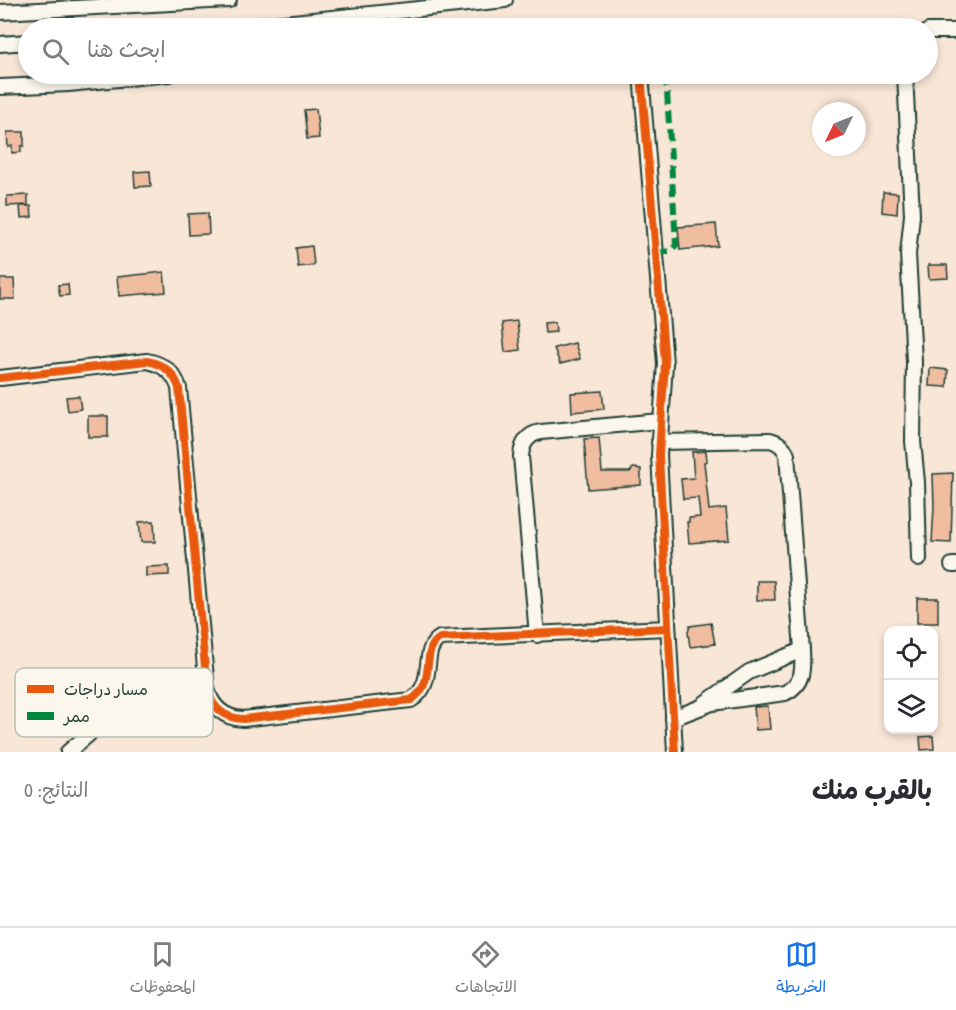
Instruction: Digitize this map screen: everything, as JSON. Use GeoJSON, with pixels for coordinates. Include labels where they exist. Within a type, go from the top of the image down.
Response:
{"type":"FeatureCollection","features":[{"type":"Feature","properties":{"kind":"street"},"geometry":{"type":"LineString","coordinates":[[0,12],[229,0]]}},
{"type":"Feature","properties":{"kind":"street"},"geometry":{"type":"LineString","coordinates":[[332,18],[505,0]]}},
{"type":"Feature","properties":{"kind":"street"},"geometry":{"type":"LineString","coordinates":[[938,32],[956,31]]}},
{"type":"Feature","properties":{"kind":"street"},"geometry":{"type":"LineString","coordinates":[[0,44],[18,43]]}},
{"type":"Feature","properties":{"kind":"street"},"geometry":{"type":"LineString","coordinates":[[0,87],[68,84]]}},
{"type":"Feature","properties":{"kind":"street"},"geometry":{"type":"LineString","coordinates":[[642,84],[664,345],[664,380],[659,442],[675,752]]}},
{"type":"Feature","properties":{"kind":"street"},"geometry":{"type":"LineString","coordinates":[[905,84],[912,215],[908,254],[914,361],[913,441],[917,482],[919,559]]}},
{"type":"Feature","properties":{"kind":"street"},"geometry":{"type":"LineString","coordinates":[[0,378],[147,361],[165,368],[174,377],[179,388],[205,668]]}},
{"type":"Feature","properties":{"kind":"street"},"geometry":{"type":"LineString","coordinates":[[537,635],[521,456],[525,441],[541,432],[660,421]]}},
{"type":"Feature","properties":{"kind":"street"},"geometry":{"type":"LineString","coordinates":[[659,442],[770,440],[777,442],[783,448],[787,455],[802,650],[801,677],[790,691],[725,700],[700,706],[673,718]]}},
{"type":"Feature","properties":{"kind":"street"},"geometry":{"type":"LineString","coordinates":[[213,703],[224,714],[243,719],[403,703],[417,696],[426,684],[430,650],[437,640],[445,637],[668,628]]}},
{"type":"Feature","properties":{"kind":"street"},"geometry":{"type":"LineString","coordinates":[[700,706],[748,672],[802,650]]}},
{"type":"Feature","properties":{"kind":"street"},"geometry":{"type":"LineString","coordinates":[[68,752],[86,737]]}},
{"type":"Feature","properties":{"kind":"building"},"geometry":{"type":"Polygon","coordinates":[[[316,109],[319,138],[307,139],[304,110],[316,109]]]}},
{"type":"Feature","properties":{"kind":"building"},"geometry":{"type":"Polygon","coordinates":[[[7,132],[24,132],[24,146],[21,146],[21,152],[12,153],[12,146],[8,147],[7,132]]]}},
{"type":"Feature","properties":{"kind":"building"},"geometry":{"type":"Polygon","coordinates":[[[150,171],[151,186],[135,187],[134,172],[150,171]]]}},
{"type":"Feature","properties":{"kind":"building"},"geometry":{"type":"Polygon","coordinates":[[[883,192],[898,193],[897,214],[882,212],[883,192]]]}},
{"type":"Feature","properties":{"kind":"building"},"geometry":{"type":"Polygon","coordinates":[[[28,195],[28,205],[7,206],[7,196],[28,195]]]}},
{"type":"Feature","properties":{"kind":"building"},"geometry":{"type":"Polygon","coordinates":[[[20,206],[31,206],[32,217],[21,218],[20,206]]]}},
{"type":"Feature","properties":{"kind":"building"},"geometry":{"type":"Polygon","coordinates":[[[208,213],[209,234],[189,235],[188,214],[208,213]]]}},
{"type":"Feature","properties":{"kind":"building"},"geometry":{"type":"Polygon","coordinates":[[[716,224],[718,246],[680,250],[678,227],[716,224]]]}},
{"type":"Feature","properties":{"kind":"building"},"geometry":{"type":"Polygon","coordinates":[[[312,246],[314,265],[298,267],[296,248],[312,246]]]}},
{"type":"Feature","properties":{"kind":"building"},"geometry":{"type":"Polygon","coordinates":[[[928,265],[947,265],[948,278],[929,279],[928,265]]]}},
{"type":"Feature","properties":{"kind":"building"},"geometry":{"type":"Polygon","coordinates":[[[164,272],[166,292],[119,296],[117,277],[164,272]]]}},
{"type":"Feature","properties":{"kind":"building"},"geometry":{"type":"Polygon","coordinates":[[[0,279],[14,279],[15,299],[0,299],[0,279]]]}},
{"type":"Feature","properties":{"kind":"building"},"geometry":{"type":"Polygon","coordinates":[[[68,284],[69,295],[60,296],[58,285],[68,284]]]}},
{"type":"Feature","properties":{"kind":"building"},"geometry":{"type":"Polygon","coordinates":[[[517,321],[520,350],[505,352],[502,323],[517,321]]]}},
{"type":"Feature","properties":{"kind":"building"},"geometry":{"type":"Polygon","coordinates":[[[555,322],[556,332],[545,333],[544,323],[555,322]]]}},
{"type":"Feature","properties":{"kind":"building"},"geometry":{"type":"Polygon","coordinates":[[[575,343],[580,359],[560,364],[554,348],[575,343]]]}},
{"type":"Feature","properties":{"kind":"building"},"geometry":{"type":"Polygon","coordinates":[[[930,368],[948,370],[947,387],[929,386],[930,368]]]}},
{"type":"Feature","properties":{"kind":"building"},"geometry":{"type":"Polygon","coordinates":[[[602,391],[604,409],[572,412],[571,393],[602,391]]]}},
{"type":"Feature","properties":{"kind":"building"},"geometry":{"type":"Polygon","coordinates":[[[79,396],[81,409],[68,411],[66,397],[79,396]]]}},
{"type":"Feature","properties":{"kind":"building"},"geometry":{"type":"Polygon","coordinates":[[[88,416],[108,416],[108,437],[88,437],[88,416]]]}},
{"type":"Feature","properties":{"kind":"building"},"geometry":{"type":"Polygon","coordinates":[[[599,438],[602,472],[630,472],[633,468],[641,469],[641,485],[588,489],[584,439],[599,438]]]}},
{"type":"Feature","properties":{"kind":"building"},"geometry":{"type":"Polygon","coordinates":[[[706,451],[707,461],[704,462],[709,510],[726,508],[729,540],[689,543],[687,522],[689,518],[700,517],[698,498],[683,499],[681,479],[694,478],[692,452],[706,451]]]}},
{"type":"Feature","properties":{"kind":"building"},"geometry":{"type":"Polygon","coordinates":[[[953,473],[951,543],[932,542],[933,474],[953,473]]]}},
{"type":"Feature","properties":{"kind":"building"},"geometry":{"type":"Polygon","coordinates":[[[154,521],[155,542],[141,542],[139,522],[154,521]]]}},
{"type":"Feature","properties":{"kind":"building"},"geometry":{"type":"Polygon","coordinates":[[[169,566],[169,575],[146,576],[146,567],[169,566]]]}},
{"type":"Feature","properties":{"kind":"building"},"geometry":{"type":"Polygon","coordinates":[[[757,581],[774,581],[775,600],[757,600],[757,581]]]}},
{"type":"Feature","properties":{"kind":"building"},"geometry":{"type":"Polygon","coordinates":[[[917,598],[938,598],[938,623],[917,623],[917,598]]]}},
{"type":"Feature","properties":{"kind":"building"},"geometry":{"type":"Polygon","coordinates":[[[711,623],[715,644],[690,647],[688,632],[690,626],[711,623]]]}},
{"type":"Feature","properties":{"kind":"building"},"geometry":{"type":"Polygon","coordinates":[[[768,706],[770,729],[756,730],[754,707],[768,706]]]}},
{"type":"Feature","properties":{"kind":"building"},"geometry":{"type":"Polygon","coordinates":[[[933,736],[934,749],[921,750],[920,737],[933,736]]]}},
{"type":"Feature","properties":{"kind":"marked path"},"geometry":{"type":"LineString","coordinates":[[657,253],[671,251],[676,245],[667,84]]}},
{"type":"Feature","properties":{"kind":"cycle path"},"geometry":{"type":"LineString","coordinates":[[642,84],[665,363],[659,455],[675,752]]}},
{"type":"Feature","properties":{"kind":"cycle path"},"geometry":{"type":"LineString","coordinates":[[0,378],[147,361],[158,364],[174,377],[179,388],[205,668]]}},
{"type":"Feature","properties":{"kind":"cycle path"},"geometry":{"type":"LineString","coordinates":[[213,702],[225,714],[243,719],[411,700],[424,685],[430,650],[440,638],[668,628]]}}]}
